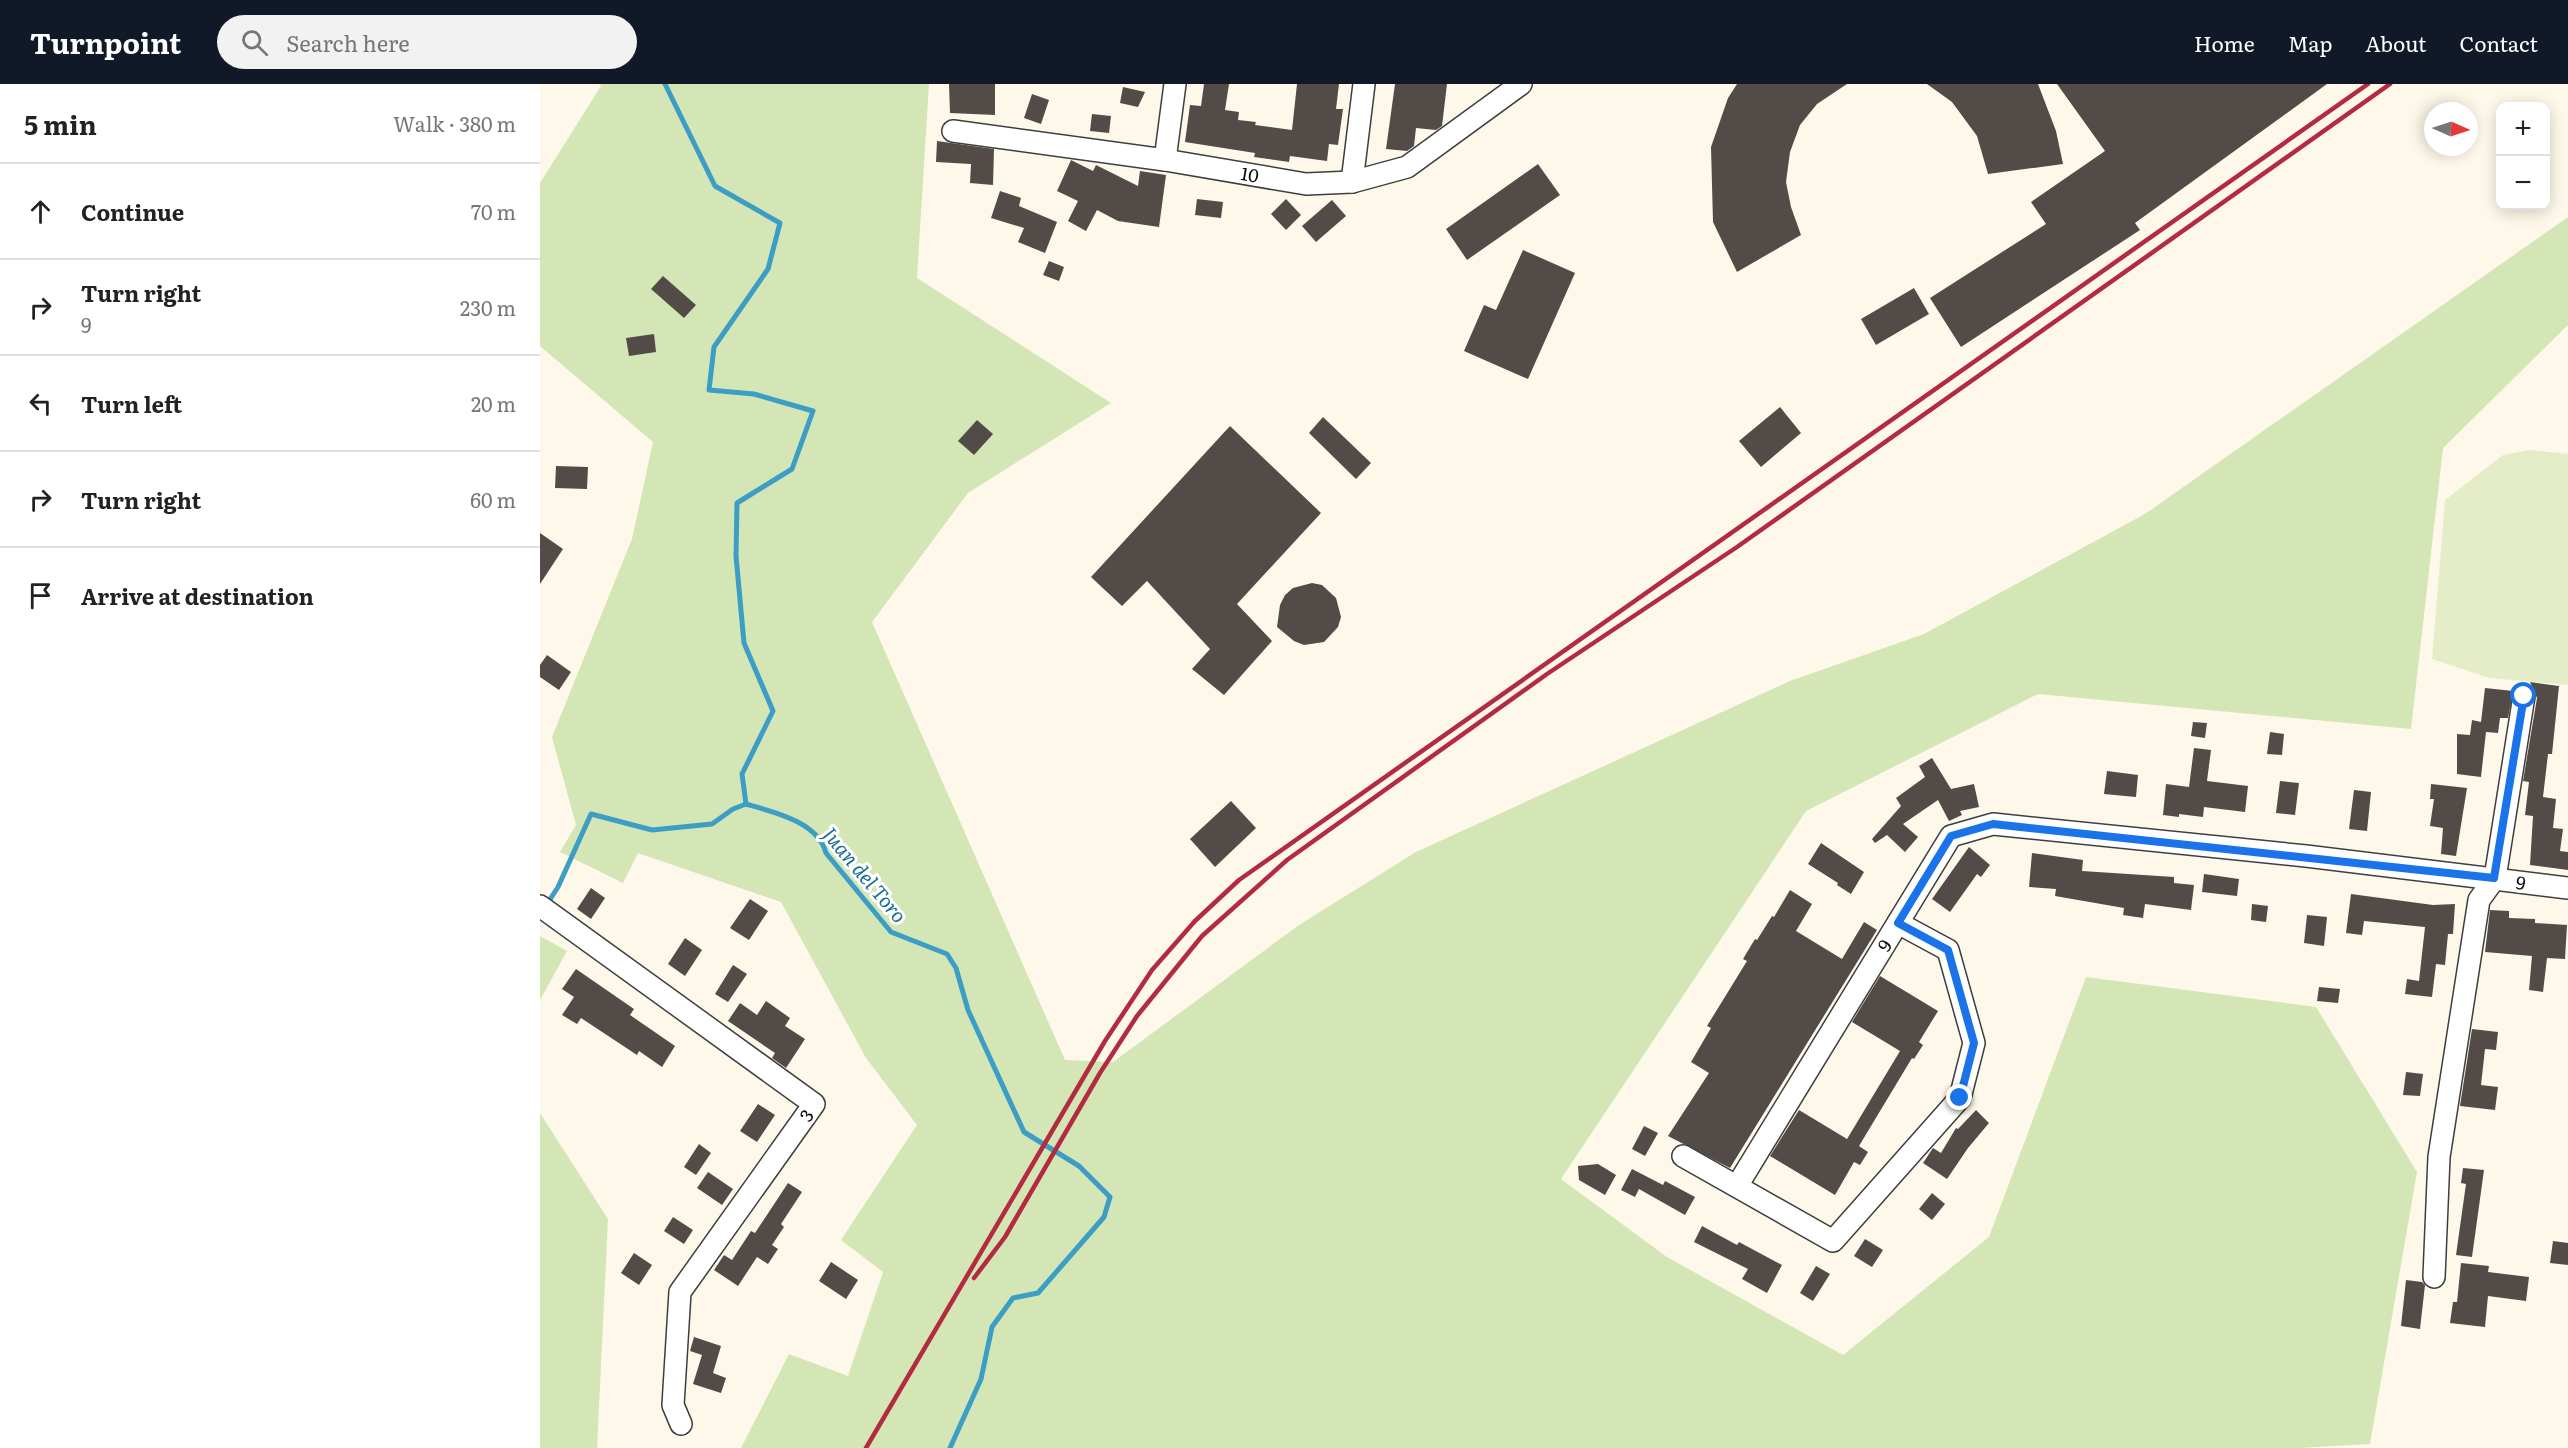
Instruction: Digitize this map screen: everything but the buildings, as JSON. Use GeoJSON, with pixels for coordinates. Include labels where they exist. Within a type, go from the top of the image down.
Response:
{"type":"FeatureCollection","features":[{"type":"Feature","properties":{"kind":"street"},"geometry":{"type":"LineString","coordinates":[[1165,160],[1174,84]]}},
{"type":"Feature","properties":{"kind":"street"},"geometry":{"type":"LineString","coordinates":[[1352,182],[1364,84]]}},
{"type":"Feature","properties":{"kind":"street","name":"10"},"geometry":{"type":"LineString","coordinates":[[953,131],[1165,160],[1306,184],[1352,182],[1407,168],[1521,84]]}},
{"type":"Feature","properties":{"kind":"street"},"geometry":{"type":"LineString","coordinates":[[2434,1277],[2439,1157],[2479,900],[2494,878],[2524,696]]}},
{"type":"Feature","properties":{"kind":"street","name":"9"},"geometry":{"type":"LineString","coordinates":[[1737,1186],[1951,836],[1993,824],[2568,888]]}},
{"type":"Feature","properties":{"kind":"street","name":"3"},"geometry":{"type":"LineString","coordinates":[[540,906],[814,1104],[680,1293],[673,1405],[681,1424]]}},
{"type":"Feature","properties":{"kind":"street"},"geometry":{"type":"LineString","coordinates":[[1683,1156],[1833,1241],[1960,1098],[1974,1043],[1948,950],[1898,923]]}},
{"type":"Feature","properties":{"kind":"green space"},"geometry":{"type":"Polygon","coordinates":[[[599,84],[929,84],[917,278],[1111,403],[968,493],[872,622],[1065,1060],[1113,1062],[1299,925],[1416,852],[1790,681],[1924,634],[2145,514],[2568,217],[2568,325],[2443,448],[2411,729],[2038,694],[1806,811],[1561,1179],[1667,1257],[1843,1355],[1989,1237],[2086,977],[2316,1007],[2417,1172],[2370,1444],[2300,1448],[741,1448],[789,1354],[848,1376],[883,1272],[841,1240],[917,1125],[866,1058],[781,902],[638,853],[623,883],[560,852],[576,825],[552,737],[632,539],[653,442],[540,346],[540,183],[601,86],[599,84]]]}},
{"type":"Feature","properties":{"kind":"green space"},"geometry":{"type":"Polygon","coordinates":[[[2530,450],[2568,454],[2568,685],[2489,678],[2432,659],[2445,500],[2503,455],[2530,450]]]}},
{"type":"Feature","properties":{"kind":"green space"},"geometry":{"type":"Polygon","coordinates":[[[540,936],[567,951],[540,1000],[540,936]]]}},
{"type":"Feature","properties":{"kind":"green space"},"geometry":{"type":"Polygon","coordinates":[[[540,1113],[608,1219],[597,1448],[540,1448],[540,1113]]]}},
{"type":"Feature","properties":{"kind":"waterway","name":"Juan del Toro"},"geometry":{"type":"LineString","coordinates":[[665,84],[715,186],[780,223],[768,269],[714,347],[709,390],[754,394],[813,411],[792,469],[737,503],[736,556],[744,643],[773,711],[742,774],[746,804]]}},
{"type":"Feature","properties":{"kind":"waterway","name":"Juan del Toro"},"geometry":{"type":"LineString","coordinates":[[746,804],[782,815],[805,826],[814,833],[826,853],[891,932],[947,954],[956,968],[968,1010],[1024,1132],[1079,1166],[1110,1197],[1104,1217],[1038,1293],[1013,1298],[992,1327],[981,1379],[950,1448]]}},
{"type":"Feature","properties":{"kind":"waterway"},"geometry":{"type":"LineString","coordinates":[[549,901],[558,887],[591,814],[652,830],[712,824],[733,809],[746,804]]}},
{"type":"Feature","properties":{"kind":"railway"},"geometry":{"type":"LineString","coordinates":[[866,1448],[1105,1041],[1152,970],[1195,921],[1239,880],[2368,84]]}},
{"type":"Feature","properties":{"kind":"railway"},"geometry":{"type":"LineString","coordinates":[[974,1278],[1005,1237],[1100,1073],[1137,1016],[1202,936],[1287,860],[1547,674],[1737,547],[2390,84]]}},
{"type":"Feature","properties":{"kind":"route"},"geometry":{"type":"LineString","coordinates":[[1960,1098],[1974,1043],[1948,950],[1898,923],[1951,836],[1993,824],[2494,878],[2524,696]]}}]}
